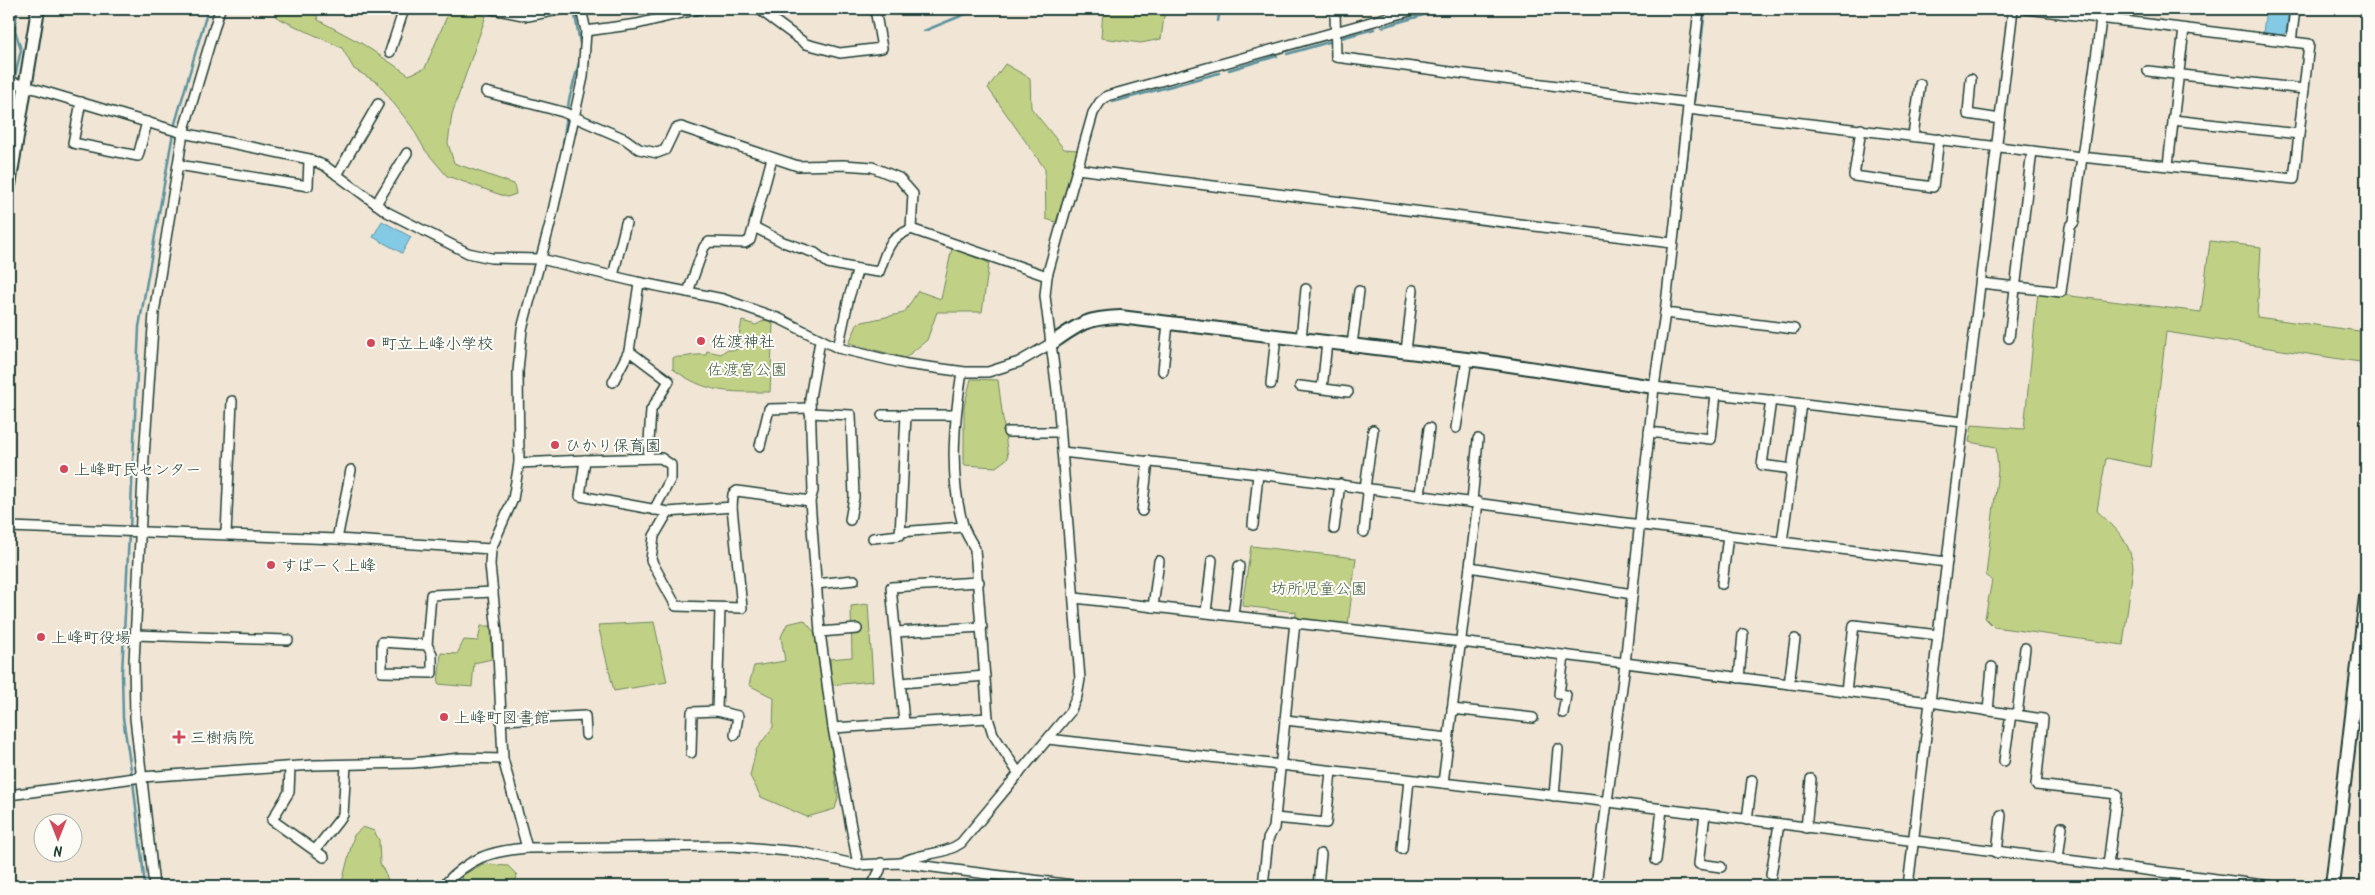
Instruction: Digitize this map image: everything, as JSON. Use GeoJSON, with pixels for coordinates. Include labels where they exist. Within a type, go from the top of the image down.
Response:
{"type":"FeatureCollection","features":[{"type":"Feature","properties":{"kind":"street"},"geometry":{"type":"LineString","coordinates":[[9,185],[38,9]]}},
{"type":"Feature","properties":{"kind":"street"},"geometry":{"type":"LineString","coordinates":[[154,886],[135,718],[134,531],[154,313],[183,133],[220,9]]}},
{"type":"Feature","properties":{"kind":"street"},"geometry":{"type":"LineString","coordinates":[[390,52],[404,9]]}},
{"type":"Feature","properties":{"kind":"street"},"geometry":{"type":"LineString","coordinates":[[492,9],[528,16],[563,9]]}},
{"type":"Feature","properties":{"kind":"street"},"geometry":{"type":"LineString","coordinates":[[527,848],[503,758],[494,592],[490,565],[491,549],[513,499],[519,463],[518,371],[522,329],[541,259],[583,77],[586,31],[581,9]]}},
{"type":"Feature","properties":{"kind":"street"},"geometry":{"type":"LineString","coordinates":[[586,31],[637,24],[699,9]]}},
{"type":"Feature","properties":{"kind":"street"},"geometry":{"type":"LineString","coordinates":[[753,9],[760,10],[806,44],[840,53],[882,48],[875,9]]}},
{"type":"Feature","properties":{"kind":"street"},"geometry":{"type":"LineString","coordinates":[[1336,9],[1336,57],[1913,136],[2081,157],[2294,179],[2310,44],[2101,20],[2047,10],[2027,9]]}},
{"type":"Feature","properties":{"kind":"street"},"geometry":{"type":"LineString","coordinates":[[901,863],[911,858],[952,850],[961,843],[1070,712],[1077,696],[1080,679],[1080,660],[1052,343],[1045,296],[1047,276],[1077,170],[1093,114],[1100,102],[1107,96],[1417,9]]}},
{"type":"Feature","properties":{"kind":"street"},"geometry":{"type":"LineString","coordinates":[[1596,886],[1625,664],[1654,387],[1665,313],[1699,9]]}},
{"type":"Feature","properties":{"kind":"street"},"geometry":{"type":"LineString","coordinates":[[1908,886],[1963,422],[1982,283],[2013,9]]}},
{"type":"Feature","properties":{"kind":"street"},"geometry":{"type":"LineString","coordinates":[[2291,42],[2295,9]]}},
{"type":"Feature","properties":{"kind":"street"},"geometry":{"type":"LineString","coordinates":[[1982,283],[2061,292],[2070,227],[2074,222],[2081,157],[2093,91],[2101,20]]}},
{"type":"Feature","properties":{"kind":"street"},"geometry":{"type":"LineString","coordinates":[[2168,165],[2184,29]]}},
{"type":"Feature","properties":{"kind":"street"},"geometry":{"type":"LineString","coordinates":[[2148,71],[2304,89]]}},
{"type":"Feature","properties":{"kind":"street"},"geometry":{"type":"LineString","coordinates":[[1972,79],[1968,114],[2000,119]]}},
{"type":"Feature","properties":{"kind":"street"},"geometry":{"type":"LineString","coordinates":[[9,81],[183,133],[309,159],[337,175],[387,212],[468,253],[490,258],[541,259],[640,283],[723,299],[772,316],[838,348],[906,364],[962,372],[988,372],[1019,362],[1052,343],[1076,326],[1095,318],[1120,317],[1406,351],[1654,387],[1963,422]]}},
{"type":"Feature","properties":{"kind":"street"},"geometry":{"type":"LineString","coordinates":[[1913,136],[1920,84]]}},
{"type":"Feature","properties":{"kind":"street"},"geometry":{"type":"LineString","coordinates":[[486,92],[564,112],[625,139],[639,149],[648,152],[665,150],[675,129],[680,127],[798,166],[843,164],[872,166],[899,178],[913,194],[911,229]]}},
{"type":"Feature","properties":{"kind":"street"},"geometry":{"type":"LineString","coordinates":[[81,102],[73,144],[138,156],[147,122]]}},
{"type":"Feature","properties":{"kind":"street"},"geometry":{"type":"LineString","coordinates":[[337,175],[378,104]]}},
{"type":"Feature","properties":{"kind":"street"},"geometry":{"type":"LineString","coordinates":[[2173,120],[2299,134]]}},
{"type":"Feature","properties":{"kind":"street"},"geometry":{"type":"LineString","coordinates":[[1861,129],[1854,176],[1933,187],[1939,139]]}},
{"type":"Feature","properties":{"kind":"street"},"geometry":{"type":"LineString","coordinates":[[2009,338],[2032,151]]}},
{"type":"Feature","properties":{"kind":"street"},"geometry":{"type":"LineString","coordinates":[[376,204],[407,153]]}},
{"type":"Feature","properties":{"kind":"street"},"geometry":{"type":"LineString","coordinates":[[688,292],[704,247],[709,242],[745,244],[750,240],[772,158]]}},
{"type":"Feature","properties":{"kind":"street"},"geometry":{"type":"LineString","coordinates":[[178,164],[308,186],[309,159]]}},
{"type":"Feature","properties":{"kind":"street"},"geometry":{"type":"LineString","coordinates":[[1077,170],[1672,244]]}},
{"type":"Feature","properties":{"kind":"street"},"geometry":{"type":"LineString","coordinates":[[613,276],[626,223]]}},
{"type":"Feature","properties":{"kind":"street"},"geometry":{"type":"LineString","coordinates":[[754,227],[783,242],[815,253],[828,264],[858,270],[879,272],[889,246],[896,236],[911,229],[1047,276]]}},
{"type":"Feature","properties":{"kind":"street"},"geometry":{"type":"LineString","coordinates":[[838,348],[849,297],[858,270]]}},
{"type":"Feature","properties":{"kind":"street"},"geometry":{"type":"LineString","coordinates":[[613,382],[629,351],[640,283]]}},
{"type":"Feature","properties":{"kind":"street"},"geometry":{"type":"LineString","coordinates":[[1301,339],[1306,289]]}},
{"type":"Feature","properties":{"kind":"street"},"geometry":{"type":"LineString","coordinates":[[1406,351],[1413,290]]}},
{"type":"Feature","properties":{"kind":"street"},"geometry":{"type":"LineString","coordinates":[[1352,345],[1358,291]]}},
{"type":"Feature","properties":{"kind":"street"},"geometry":{"type":"LineString","coordinates":[[1665,313],[1794,329]]}},
{"type":"Feature","properties":{"kind":"street"},"geometry":{"type":"LineString","coordinates":[[1163,371],[1168,323]]}},
{"type":"Feature","properties":{"kind":"street"},"geometry":{"type":"LineString","coordinates":[[1271,384],[1276,336]]}},
{"type":"Feature","properties":{"kind":"street"},"geometry":{"type":"LineString","coordinates":[[820,340],[810,398],[813,491],[810,501],[816,584],[820,632],[833,728],[858,865]]}},
{"type":"Feature","properties":{"kind":"street"},"geometry":{"type":"LineString","coordinates":[[1322,388],[1328,342]]}},
{"type":"Feature","properties":{"kind":"street"},"geometry":{"type":"LineString","coordinates":[[629,351],[670,381],[651,410],[648,458]]}},
{"type":"Feature","properties":{"kind":"street"},"geometry":{"type":"LineString","coordinates":[[1456,428],[1467,359]]}},
{"type":"Feature","properties":{"kind":"street"},"geometry":{"type":"LineString","coordinates":[[962,372],[955,415],[957,498],[963,527],[975,549],[988,718],[993,734],[1019,774]]}},
{"type":"Feature","properties":{"kind":"street"},"geometry":{"type":"LineString","coordinates":[[1300,386],[1348,392]]}},
{"type":"Feature","properties":{"kind":"street"},"geometry":{"type":"LineString","coordinates":[[1649,432],[1711,439],[1716,394]]}},
{"type":"Feature","properties":{"kind":"street"},"geometry":{"type":"LineString","coordinates":[[1771,400],[1762,465],[1792,469]]}},
{"type":"Feature","properties":{"kind":"street"},"geometry":{"type":"LineString","coordinates":[[226,534],[232,401]]}},
{"type":"Feature","properties":{"kind":"street"},"geometry":{"type":"LineString","coordinates":[[1782,542],[1801,404]]}},
{"type":"Feature","properties":{"kind":"street"},"geometry":{"type":"LineString","coordinates":[[760,446],[769,409],[810,410],[851,415],[854,497],[850,520]]}},
{"type":"Feature","properties":{"kind":"street"},"geometry":{"type":"LineString","coordinates":[[882,415],[955,415]]}},
{"type":"Feature","properties":{"kind":"street"},"geometry":{"type":"LineString","coordinates":[[872,538],[900,536],[906,415]]}},
{"type":"Feature","properties":{"kind":"street"},"geometry":{"type":"LineString","coordinates":[[1420,494],[1429,428]]}},
{"type":"Feature","properties":{"kind":"street"},"geometry":{"type":"LineString","coordinates":[[1364,532],[1368,493],[1366,488],[1373,430]]}},
{"type":"Feature","properties":{"kind":"street"},"geometry":{"type":"LineString","coordinates":[[1008,432],[1060,432]]}},
{"type":"Feature","properties":{"kind":"street"},"geometry":{"type":"LineString","coordinates":[[1443,783],[1470,567],[1478,440]]}},
{"type":"Feature","properties":{"kind":"street"},"geometry":{"type":"LineString","coordinates":[[1062,452],[1340,484],[1640,525],[1947,562]]}},
{"type":"Feature","properties":{"kind":"street"},"geometry":{"type":"LineString","coordinates":[[519,463],[661,458],[671,465],[671,478],[654,510]]}},
{"type":"Feature","properties":{"kind":"street"},"geometry":{"type":"LineString","coordinates":[[584,460],[580,496],[668,512],[732,507]]}},
{"type":"Feature","properties":{"kind":"street"},"geometry":{"type":"LineString","coordinates":[[1142,512],[1148,462]]}},
{"type":"Feature","properties":{"kind":"street"},"geometry":{"type":"LineString","coordinates":[[337,539],[351,470]]}},
{"type":"Feature","properties":{"kind":"street"},"geometry":{"type":"LineString","coordinates":[[1253,525],[1258,474]]}},
{"type":"Feature","properties":{"kind":"street"},"geometry":{"type":"LineString","coordinates":[[1334,529],[1340,484]]}},
{"type":"Feature","properties":{"kind":"street"},"geometry":{"type":"LineString","coordinates":[[668,512],[654,536],[651,560],[676,606],[742,608],[732,507],[733,494],[737,491],[810,501]]}},
{"type":"Feature","properties":{"kind":"street"},"geometry":{"type":"LineString","coordinates":[[9,527],[337,539],[491,549]]}},
{"type":"Feature","properties":{"kind":"street"},"geometry":{"type":"LineString","coordinates":[[900,532],[963,527]]}},
{"type":"Feature","properties":{"kind":"street"},"geometry":{"type":"LineString","coordinates":[[1722,584],[1728,535]]}},
{"type":"Feature","properties":{"kind":"street"},"geometry":{"type":"LineString","coordinates":[[1206,612],[1212,560]]}},
{"type":"Feature","properties":{"kind":"street"},"geometry":{"type":"LineString","coordinates":[[1153,607],[1159,561]]}},
{"type":"Feature","properties":{"kind":"street"},"geometry":{"type":"LineString","coordinates":[[1233,615],[1239,566]]}},
{"type":"Feature","properties":{"kind":"street"},"geometry":{"type":"LineString","coordinates":[[1470,567],[1632,594]]}},
{"type":"Feature","properties":{"kind":"street"},"geometry":{"type":"LineString","coordinates":[[816,584],[854,580]]}},
{"type":"Feature","properties":{"kind":"street"},"geometry":{"type":"LineString","coordinates":[[904,722],[891,588],[979,582]]}},
{"type":"Feature","properties":{"kind":"street"},"geometry":{"type":"LineString","coordinates":[[427,645],[382,642],[382,672],[432,673],[432,654],[427,645],[431,595],[494,592]]}},
{"type":"Feature","properties":{"kind":"street"},"geometry":{"type":"LineString","coordinates":[[2332,886],[2366,597]]}},
{"type":"Feature","properties":{"kind":"street"},"geometry":{"type":"LineString","coordinates":[[1075,598],[1461,642],[1930,702],[2043,719],[2036,785],[2116,794],[2108,865]]}},
{"type":"Feature","properties":{"kind":"street"},"geometry":{"type":"LineString","coordinates":[[717,710],[720,608]]}},
{"type":"Feature","properties":{"kind":"street"},"geometry":{"type":"LineString","coordinates":[[1263,886],[1268,839],[1274,828],[1295,622]]}},
{"type":"Feature","properties":{"kind":"street"},"geometry":{"type":"LineString","coordinates":[[1846,691],[1854,625],[1938,635]]}},
{"type":"Feature","properties":{"kind":"street"},"geometry":{"type":"LineString","coordinates":[[896,632],[982,627]]}},
{"type":"Feature","properties":{"kind":"street"},"geometry":{"type":"LineString","coordinates":[[820,632],[857,629]]}},
{"type":"Feature","properties":{"kind":"street"},"geometry":{"type":"LineString","coordinates":[[1739,678],[1743,634]]}},
{"type":"Feature","properties":{"kind":"street"},"geometry":{"type":"LineString","coordinates":[[135,635],[288,640]]}},
{"type":"Feature","properties":{"kind":"street"},"geometry":{"type":"LineString","coordinates":[[1789,684],[1795,639]]}},
{"type":"Feature","properties":{"kind":"street"},"geometry":{"type":"LineString","coordinates":[[2004,761],[2025,648]]}},
{"type":"Feature","properties":{"kind":"street"},"geometry":{"type":"LineString","coordinates":[[1563,713],[1566,695],[1559,694],[1564,656]]}},
{"type":"Feature","properties":{"kind":"street"},"geometry":{"type":"LineString","coordinates":[[1988,710],[1992,666]]}},
{"type":"Feature","properties":{"kind":"street"},"geometry":{"type":"LineString","coordinates":[[901,683],[985,676]]}},
{"type":"Feature","properties":{"kind":"street"},"geometry":{"type":"LineString","coordinates":[[691,753],[692,712],[717,710],[738,716],[734,734]]}},
{"type":"Feature","properties":{"kind":"street"},"geometry":{"type":"LineString","coordinates":[[1452,710],[1533,718]]}},
{"type":"Feature","properties":{"kind":"street"},"geometry":{"type":"LineString","coordinates":[[501,720],[585,716],[586,734]]}},
{"type":"Feature","properties":{"kind":"street"},"geometry":{"type":"LineString","coordinates":[[833,728],[988,718]]}},
{"type":"Feature","properties":{"kind":"street"},"geometry":{"type":"LineString","coordinates":[[1285,720],[1448,738]]}},
{"type":"Feature","properties":{"kind":"street"},"geometry":{"type":"LineString","coordinates":[[1048,739],[1607,802],[1997,853],[2272,886]]}},
{"type":"Feature","properties":{"kind":"street"},"geometry":{"type":"LineString","coordinates":[[1554,796],[1558,749]]}},
{"type":"Feature","properties":{"kind":"street"},"geometry":{"type":"LineString","coordinates":[[9,795],[142,777],[413,763],[461,758],[503,758]]}},
{"type":"Feature","properties":{"kind":"street"},"geometry":{"type":"LineString","coordinates":[[316,849],[343,815],[346,765]]}},
{"type":"Feature","properties":{"kind":"street"},"geometry":{"type":"LineString","coordinates":[[290,768],[289,792],[272,820],[316,849],[324,857]]}},
{"type":"Feature","properties":{"kind":"street"},"geometry":{"type":"LineString","coordinates":[[1275,818],[1326,823],[1331,771]]}},
{"type":"Feature","properties":{"kind":"street"},"geometry":{"type":"LineString","coordinates":[[1806,828],[1811,779]]}},
{"type":"Feature","properties":{"kind":"street"},"geometry":{"type":"LineString","coordinates":[[1402,849],[1410,780]]}},
{"type":"Feature","properties":{"kind":"street"},"geometry":{"type":"LineString","coordinates":[[1747,820],[1752,780]]}},
{"type":"Feature","properties":{"kind":"street"},"geometry":{"type":"LineString","coordinates":[[1656,860],[1662,809]]}},
{"type":"Feature","properties":{"kind":"street"},"geometry":{"type":"LineString","coordinates":[[1705,814],[1699,864],[1721,867]]}},
{"type":"Feature","properties":{"kind":"street"},"geometry":{"type":"LineString","coordinates":[[1997,853],[2001,814]]}},
{"type":"Feature","properties":{"kind":"street"},"geometry":{"type":"LineString","coordinates":[[1771,875],[1779,824]]}},
{"type":"Feature","properties":{"kind":"street"},"geometry":{"type":"LineString","coordinates":[[2058,860],[2062,827]]}},
{"type":"Feature","properties":{"kind":"street"},"geometry":{"type":"LineString","coordinates":[[443,886],[452,882],[464,865],[485,855],[527,848],[732,846],[800,852],[858,865],[901,863],[1080,886]]}},
{"type":"Feature","properties":{"kind":"street"},"geometry":{"type":"LineString","coordinates":[[1318,886],[1322,854]]}},
{"type":"Feature","properties":{"kind":"street"},"geometry":{"type":"LineString","coordinates":[[872,886],[880,870],[881,863]]}},
{"type":"Feature","properties":{"kind":"green space"},"geometry":{"type":"Polygon","coordinates":[[[273,9],[315,9],[318,20],[361,43],[409,75],[425,68],[450,9],[468,9],[486,16],[452,114],[448,143],[454,163],[514,184],[516,194],[507,197],[447,176],[425,150],[412,127],[378,83],[354,69],[342,48],[278,18],[273,9]]]}},
{"type":"Feature","properties":{"kind":"green space"},"geometry":{"type":"Polygon","coordinates":[[[1103,9],[1165,9],[1161,39],[1141,43],[1101,38],[1103,9]]]}},
{"type":"Feature","properties":{"kind":"green space"},"geometry":{"type":"Polygon","coordinates":[[[1005,64],[1030,78],[1031,108],[1064,149],[1078,150],[1056,222],[1046,219],[1045,169],[988,88],[1005,64]]]}},
{"type":"Feature","properties":{"kind":"green space"},"geometry":{"type":"Polygon","coordinates":[[[2210,241],[2261,247],[2257,317],[2366,332],[2366,363],[2166,332],[2150,467],[2106,458],[2097,511],[2121,536],[2132,558],[2133,567],[2123,645],[1994,627],[1985,618],[1992,580],[1986,575],[1998,470],[1996,447],[1969,442],[1972,425],[2024,429],[2038,292],[2201,312],[2210,241]]]}},
{"type":"Feature","properties":{"kind":"green space"},"geometry":{"type":"Polygon","coordinates":[[[952,248],[989,263],[982,312],[937,312],[927,340],[905,358],[849,343],[858,323],[904,313],[918,291],[941,299],[952,248]]]}},
{"type":"Feature","properties":{"kind":"green space","name":"佐渡宮公園"},"geometry":{"type":"Polygon","coordinates":[[[767,319],[773,323],[770,392],[719,390],[697,383],[673,369],[673,357],[706,355],[707,351],[721,354],[726,350],[736,350],[742,321],[756,325],[767,319]]]}},
{"type":"Feature","properties":{"kind":"green space"},"geometry":{"type":"Polygon","coordinates":[[[971,379],[998,380],[1008,458],[996,467],[964,465],[964,407],[971,379]]]}},
{"type":"Feature","properties":{"kind":"green space","name":"坊所児童公園"},"geometry":{"type":"Polygon","coordinates":[[[1251,546],[1356,558],[1348,625],[1296,618],[1296,612],[1242,606],[1251,546]]]}},
{"type":"Feature","properties":{"kind":"green space"},"geometry":{"type":"Polygon","coordinates":[[[868,604],[873,681],[831,685],[830,659],[852,657],[851,606],[868,604]]]}},
{"type":"Feature","properties":{"kind":"green space"},"geometry":{"type":"Polygon","coordinates":[[[804,620],[815,633],[838,798],[835,809],[807,817],[761,797],[750,776],[756,750],[773,727],[774,698],[749,685],[754,666],[785,661],[781,637],[787,624],[804,620]]]}},
{"type":"Feature","properties":{"kind":"green space"},"geometry":{"type":"Polygon","coordinates":[[[654,622],[667,682],[614,691],[598,625],[654,622]]]}},
{"type":"Feature","properties":{"kind":"green space"},"geometry":{"type":"Polygon","coordinates":[[[481,626],[491,626],[492,659],[474,663],[472,687],[438,684],[441,653],[457,654],[464,640],[478,641],[481,626]]]}},
{"type":"Feature","properties":{"kind":"green space"},"geometry":{"type":"Polygon","coordinates":[[[363,827],[374,831],[379,840],[380,863],[391,886],[341,886],[354,835],[363,827]]]}},
{"type":"Feature","properties":{"kind":"green space"},"geometry":{"type":"Polygon","coordinates":[[[483,864],[508,866],[517,875],[515,886],[461,886],[463,875],[483,864]]]}},
{"type":"Feature","properties":{"kind":"water"},"geometry":{"type":"Polygon","coordinates":[[[2266,9],[2289,9],[2286,32],[2283,35],[2263,33],[2266,9]]]}},
{"type":"Feature","properties":{"kind":"water"},"geometry":{"type":"Polygon","coordinates":[[[382,221],[411,237],[402,253],[373,237],[382,221]]]}},
{"type":"Feature","properties":{"kind":"waterway"},"geometry":{"type":"LineString","coordinates":[[15,76],[21,50],[15,30],[17,9]]}},
{"type":"Feature","properties":{"kind":"waterway"},"geometry":{"type":"LineString","coordinates":[[174,127],[208,9]]}},
{"type":"Feature","properties":{"kind":"waterway"},"geometry":{"type":"LineString","coordinates":[[574,9],[581,49]]}},
{"type":"Feature","properties":{"kind":"waterway"},"geometry":{"type":"LineString","coordinates":[[924,31],[968,13],[973,9]]}},
{"type":"Feature","properties":{"kind":"waterway"},"geometry":{"type":"LineString","coordinates":[[1218,21],[1220,9]]}},
{"type":"Feature","properties":{"kind":"waterway"},"geometry":{"type":"LineString","coordinates":[[1440,10],[1446,9]]}},
{"type":"Feature","properties":{"kind":"waterway"},"geometry":{"type":"LineString","coordinates":[[1694,102],[1705,9]]}},
{"type":"Feature","properties":{"kind":"waterway"},"geometry":{"type":"LineString","coordinates":[[1382,27],[1427,14]]}},
{"type":"Feature","properties":{"kind":"waterway"},"geometry":{"type":"LineString","coordinates":[[1341,38],[1374,29]]}},
{"type":"Feature","properties":{"kind":"waterway"},"geometry":{"type":"LineString","coordinates":[[1287,54],[1329,42]]}},
{"type":"Feature","properties":{"kind":"waterway"},"geometry":{"type":"LineString","coordinates":[[1229,70],[1277,56]]}},
{"type":"Feature","properties":{"kind":"waterway"},"geometry":{"type":"LineString","coordinates":[[563,143],[569,100],[580,59]]}},
{"type":"Feature","properties":{"kind":"waterway"},"geometry":{"type":"LineString","coordinates":[[1113,102],[1219,73]]}},
{"type":"Feature","properties":{"kind":"waterway"},"geometry":{"type":"LineString","coordinates":[[9,116],[13,89]]}},
{"type":"Feature","properties":{"kind":"waterway"},"geometry":{"type":"LineString","coordinates":[[1678,235],[1692,118]]}},
{"type":"Feature","properties":{"kind":"waterway"},"geometry":{"type":"LineString","coordinates":[[130,529],[139,327],[173,133]]}},
{"type":"Feature","properties":{"kind":"waterway"},"geometry":{"type":"LineString","coordinates":[[129,534],[122,673],[123,718],[132,776]]}},
{"type":"Feature","properties":{"kind":"waterway"},"geometry":{"type":"LineString","coordinates":[[133,781],[145,886]]}},
{"type":"Feature","properties":{"kind":"place","name":"佐渡神社"},"geometry":{"type":"Point","coordinates":[701,341]}},
{"type":"Feature","properties":{"kind":"place","name":"町立上峰小学校"},"geometry":{"type":"Point","coordinates":[371,343]}},
{"type":"Feature","properties":{"kind":"place","name":"ひかり保育園"},"geometry":{"type":"Point","coordinates":[555,445]}},
{"type":"Feature","properties":{"kind":"place","name":"上峰町民センター"},"geometry":{"type":"Point","coordinates":[64,469]}},
{"type":"Feature","properties":{"kind":"place","name":"すぱーく上峰"},"geometry":{"type":"Point","coordinates":[271,565]}},
{"type":"Feature","properties":{"kind":"place","name":"上峰町役場"},"geometry":{"type":"Point","coordinates":[41,637]}},
{"type":"Feature","properties":{"kind":"place","name":"上峰町図書館"},"geometry":{"type":"Point","coordinates":[444,717]}},
{"type":"Feature","properties":{"kind":"place","name":"三樹病院"},"geometry":{"type":"Point","coordinates":[179,737]}}]}
